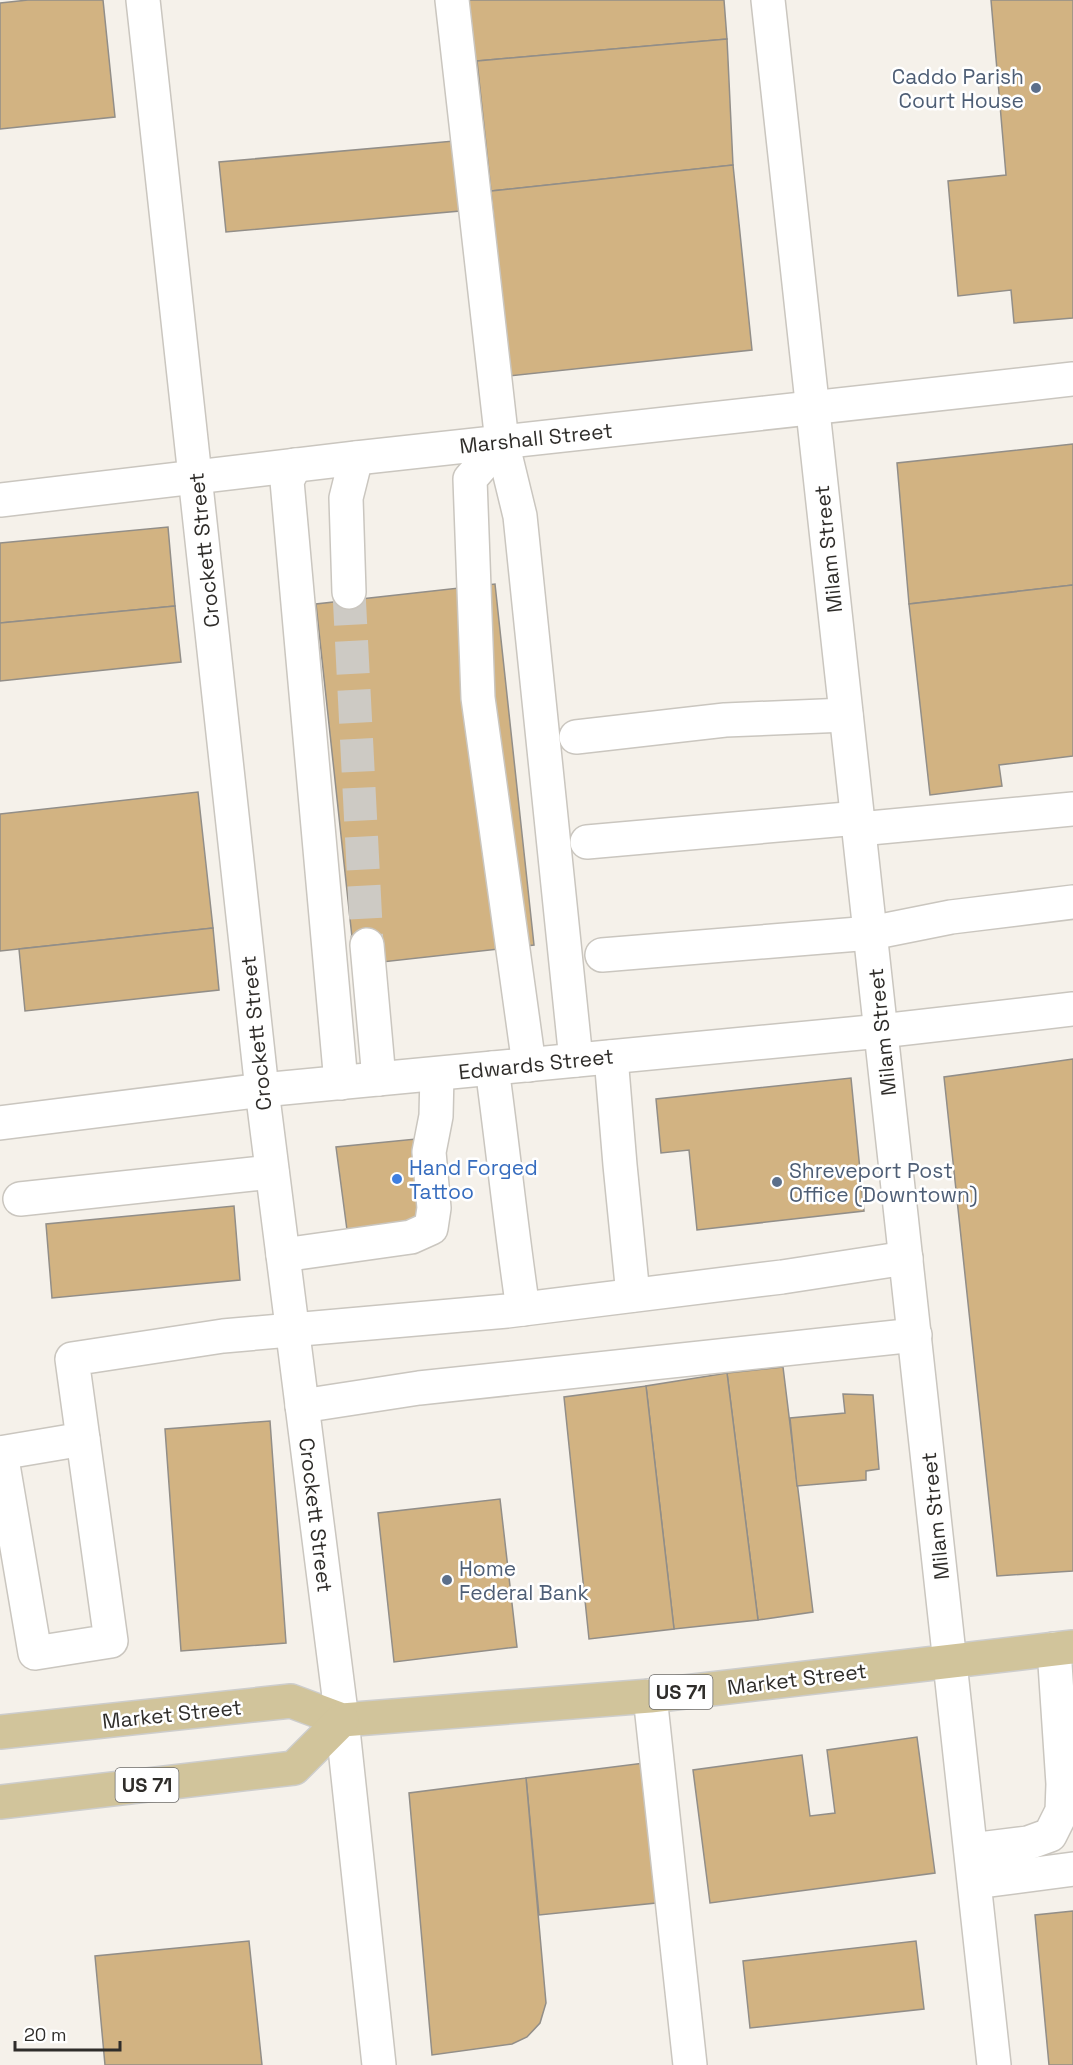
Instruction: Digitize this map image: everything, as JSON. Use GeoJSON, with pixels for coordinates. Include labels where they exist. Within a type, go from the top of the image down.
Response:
{"type":"FeatureCollection","features":[{"type":"Feature","properties":{"kind":"main road","name":"Market Street"},"geometry":{"type":"LineString","coordinates":[[0,1732],[291,1701],[342,1719],[650,1696],[1064,1648]]}},
{"type":"Feature","properties":{"kind":"main road","name":"US 71"},"geometry":{"type":"LineString","coordinates":[[0,1802],[294,1768],[342,1719]]}},
{"type":"Feature","properties":{"kind":"street","name":"Crockett Street"},"geometry":{"type":"LineString","coordinates":[[143,0],[262,1090],[342,1719],[379,2065]]}},
{"type":"Feature","properties":{"kind":"street"},"geometry":{"type":"LineString","coordinates":[[452,0],[502,442],[520,516],[576,1060]]}},
{"type":"Feature","properties":{"kind":"street","name":"Milam Street"},"geometry":{"type":"LineString","coordinates":[[768,0],[994,2065]]}},
{"type":"Feature","properties":{"kind":"street","name":"Marshall Street"},"geometry":{"type":"LineString","coordinates":[[0,500],[196,476],[1073,379]]}},
{"type":"Feature","properties":{"kind":"street"},"geometry":{"type":"LineString","coordinates":[[502,442],[470,479],[478,698],[529,1065]]}},
{"type":"Feature","properties":{"kind":"street"},"geometry":{"type":"LineString","coordinates":[[349,592],[346,498],[356,458]]}},
{"type":"Feature","properties":{"kind":"street"},"geometry":{"type":"LineString","coordinates":[[295,465],[286,481],[341,1083]]}},
{"type":"Feature","properties":{"kind":"street"},"geometry":{"type":"LineString","coordinates":[[576,737],[725,720],[846,715]]}},
{"type":"Feature","properties":{"kind":"street"},"geometry":{"type":"LineString","coordinates":[[587,842],[1073,809]]}},
{"type":"Feature","properties":{"kind":"street"},"geometry":{"type":"LineString","coordinates":[[602,954],[871,933],[951,917],[1073,902]]}},
{"type":"Feature","properties":{"kind":"street"},"geometry":{"type":"LineString","coordinates":[[367,945],[380,1079]]}},
{"type":"Feature","properties":{"kind":"street","name":"Edwards Street"},"geometry":{"type":"LineString","coordinates":[[0,1123],[262,1090],[881,1031],[1073,1010]]}},
{"type":"Feature","properties":{"kind":"street"},"geometry":{"type":"LineString","coordinates":[[611,1057],[633,1296]]}},
{"type":"Feature","properties":{"kind":"street"},"geometry":{"type":"LineString","coordinates":[[492,1068],[523,1309]]}},
{"type":"Feature","properties":{"kind":"street"},"geometry":{"type":"LineString","coordinates":[[283,1254],[411,1237],[431,1228],[434,1208],[429,1152],[436,1116],[436,1074]]}},
{"type":"Feature","properties":{"kind":"street"},"geometry":{"type":"LineString","coordinates":[[20,1199],[272,1172]]}},
{"type":"Feature","properties":{"kind":"street"},"geometry":{"type":"LineString","coordinates":[[83,1438],[0,1453],[34,1653],[111,1641],[83,1438],[72,1359],[223,1336],[523,1309],[633,1296],[906,1258]]}},
{"type":"Feature","properties":{"kind":"street"},"geometry":{"type":"LineString","coordinates":[[302,1406],[419,1388],[915,1335]]}},
{"type":"Feature","properties":{"kind":"street"},"geometry":{"type":"LineString","coordinates":[[973,1866],[1050,1835],[1062,1811],[1060,1726],[1064,1648]]}},
{"type":"Feature","properties":{"kind":"street"},"geometry":{"type":"LineString","coordinates":[[650,1696],[690,2065]]}},
{"type":"Feature","properties":{"kind":"street"},"geometry":{"type":"LineString","coordinates":[[973,1866],[1073,1869]]}},
{"type":"Feature","properties":{"kind":"building"},"geometry":{"type":"Polygon","coordinates":[[[28,0],[103,0],[115,117],[0,129],[0,3],[28,0]]]}},
{"type":"Feature","properties":{"kind":"building"},"geometry":{"type":"Polygon","coordinates":[[[454,0],[724,0],[727,39],[477,61],[458,57],[454,0]]]}},
{"type":"Feature","properties":{"kind":"building","name":"Caddo Parish Court House"},"geometry":{"type":"Polygon","coordinates":[[[991,0],[1073,0],[1073,318],[1014,323],[1011,290],[958,296],[948,181],[1006,175],[991,0]]]}},
{"type":"Feature","properties":{"kind":"building"},"geometry":{"type":"Polygon","coordinates":[[[727,39],[733,165],[491,191],[477,61],[727,39]]]}},
{"type":"Feature","properties":{"kind":"building"},"geometry":{"type":"Polygon","coordinates":[[[454,141],[460,211],[226,232],[219,162],[454,141]]]}},
{"type":"Feature","properties":{"kind":"building"},"geometry":{"type":"Polygon","coordinates":[[[733,165],[752,350],[509,376],[491,191],[733,165]]]}},
{"type":"Feature","properties":{"kind":"building"},"geometry":{"type":"Polygon","coordinates":[[[1073,444],[1073,585],[909,604],[897,463],[1073,444]]]}},
{"type":"Feature","properties":{"kind":"building"},"geometry":{"type":"Polygon","coordinates":[[[168,527],[175,606],[0,623],[0,543],[168,527]]]}},
{"type":"Feature","properties":{"kind":"building"},"geometry":{"type":"Polygon","coordinates":[[[495,584],[534,945],[355,965],[316,604],[495,584]]]}},
{"type":"Feature","properties":{"kind":"building"},"geometry":{"type":"Polygon","coordinates":[[[1073,585],[1073,756],[999,765],[1002,786],[930,795],[909,604],[1073,585]]]}},
{"type":"Feature","properties":{"kind":"building"},"geometry":{"type":"Polygon","coordinates":[[[175,606],[181,662],[0,681],[0,623],[175,606]]]}},
{"type":"Feature","properties":{"kind":"building"},"geometry":{"type":"Polygon","coordinates":[[[198,792],[213,928],[0,951],[0,814],[198,792]]]}},
{"type":"Feature","properties":{"kind":"building"},"geometry":{"type":"Polygon","coordinates":[[[213,928],[219,990],[25,1011],[19,949],[213,928]]]}},
{"type":"Feature","properties":{"kind":"building"},"geometry":{"type":"Polygon","coordinates":[[[1073,1059],[1073,1571],[997,1576],[944,1077],[1073,1059]]]}},
{"type":"Feature","properties":{"kind":"building","name":"Shreveport Post Office (Downtown)"},"geometry":{"type":"Polygon","coordinates":[[[851,1078],[864,1211],[697,1230],[689,1150],[661,1153],[656,1099],[851,1078]]]}},
{"type":"Feature","properties":{"kind":"building"},"geometry":{"type":"Polygon","coordinates":[[[416,1139],[426,1219],[347,1230],[336,1147],[416,1139]]]}},
{"type":"Feature","properties":{"kind":"building"},"geometry":{"type":"Polygon","coordinates":[[[234,1206],[240,1280],[52,1298],[46,1224],[234,1206]]]}},
{"type":"Feature","properties":{"kind":"building"},"geometry":{"type":"Polygon","coordinates":[[[783,1367],[813,1612],[758,1620],[727,1373],[783,1367]]]}},
{"type":"Feature","properties":{"kind":"building"},"geometry":{"type":"Polygon","coordinates":[[[727,1373],[758,1620],[674,1629],[646,1386],[727,1373]]]}},
{"type":"Feature","properties":{"kind":"building"},"geometry":{"type":"Polygon","coordinates":[[[646,1386],[674,1629],[589,1639],[564,1397],[646,1386]]]}},
{"type":"Feature","properties":{"kind":"building"},"geometry":{"type":"Polygon","coordinates":[[[843,1394],[873,1395],[879,1469],[866,1471],[866,1480],[797,1486],[790,1418],[845,1413],[843,1394]]]}},
{"type":"Feature","properties":{"kind":"building"},"geometry":{"type":"Polygon","coordinates":[[[270,1421],[286,1643],[181,1651],[165,1429],[270,1421]]]}},
{"type":"Feature","properties":{"kind":"building","name":"Home Federal Bank"},"geometry":{"type":"Polygon","coordinates":[[[500,1499],[517,1647],[394,1662],[378,1513],[500,1499]]]}},
{"type":"Feature","properties":{"kind":"building"},"geometry":{"type":"Polygon","coordinates":[[[917,1737],[935,1873],[710,1903],[693,1770],[802,1755],[810,1816],[835,1813],[827,1750],[917,1737]]]}},
{"type":"Feature","properties":{"kind":"building"},"geometry":{"type":"Polygon","coordinates":[[[652,1762],[666,1902],[539,1915],[526,1778],[652,1762]]]}},
{"type":"Feature","properties":{"kind":"building"},"geometry":{"type":"Polygon","coordinates":[[[526,1778],[546,2003],[540,2023],[527,2037],[512,2044],[432,2055],[409,1793],[526,1778]]]}},
{"type":"Feature","properties":{"kind":"building"},"geometry":{"type":"Polygon","coordinates":[[[1073,1911],[1073,2065],[1049,2065],[1035,1915],[1073,1911]]]}},
{"type":"Feature","properties":{"kind":"building"},"geometry":{"type":"Polygon","coordinates":[[[249,1941],[262,2065],[105,2065],[95,1956],[249,1941]]]}},
{"type":"Feature","properties":{"kind":"building"},"geometry":{"type":"Polygon","coordinates":[[[916,1941],[924,2009],[750,2028],[743,1961],[916,1941]]]}},
{"type":"Feature","properties":{"kind":"tunnel"},"geometry":{"type":"LineString","coordinates":[[349,592],[367,945]]}},
{"type":"Feature","properties":{"kind":"place","name":"Caddo Parish Court House"},"geometry":{"type":"Point","coordinates":[1036,88]}},
{"type":"Feature","properties":{"kind":"place","name":"Hand Forged Tattoo"},"geometry":{"type":"Point","coordinates":[397,1179]}},
{"type":"Feature","properties":{"kind":"place","name":"Shreveport Post Office (Downtown)"},"geometry":{"type":"Point","coordinates":[777,1182]}},
{"type":"Feature","properties":{"kind":"place","name":"Home Federal Bank"},"geometry":{"type":"Point","coordinates":[447,1580]}}]}
